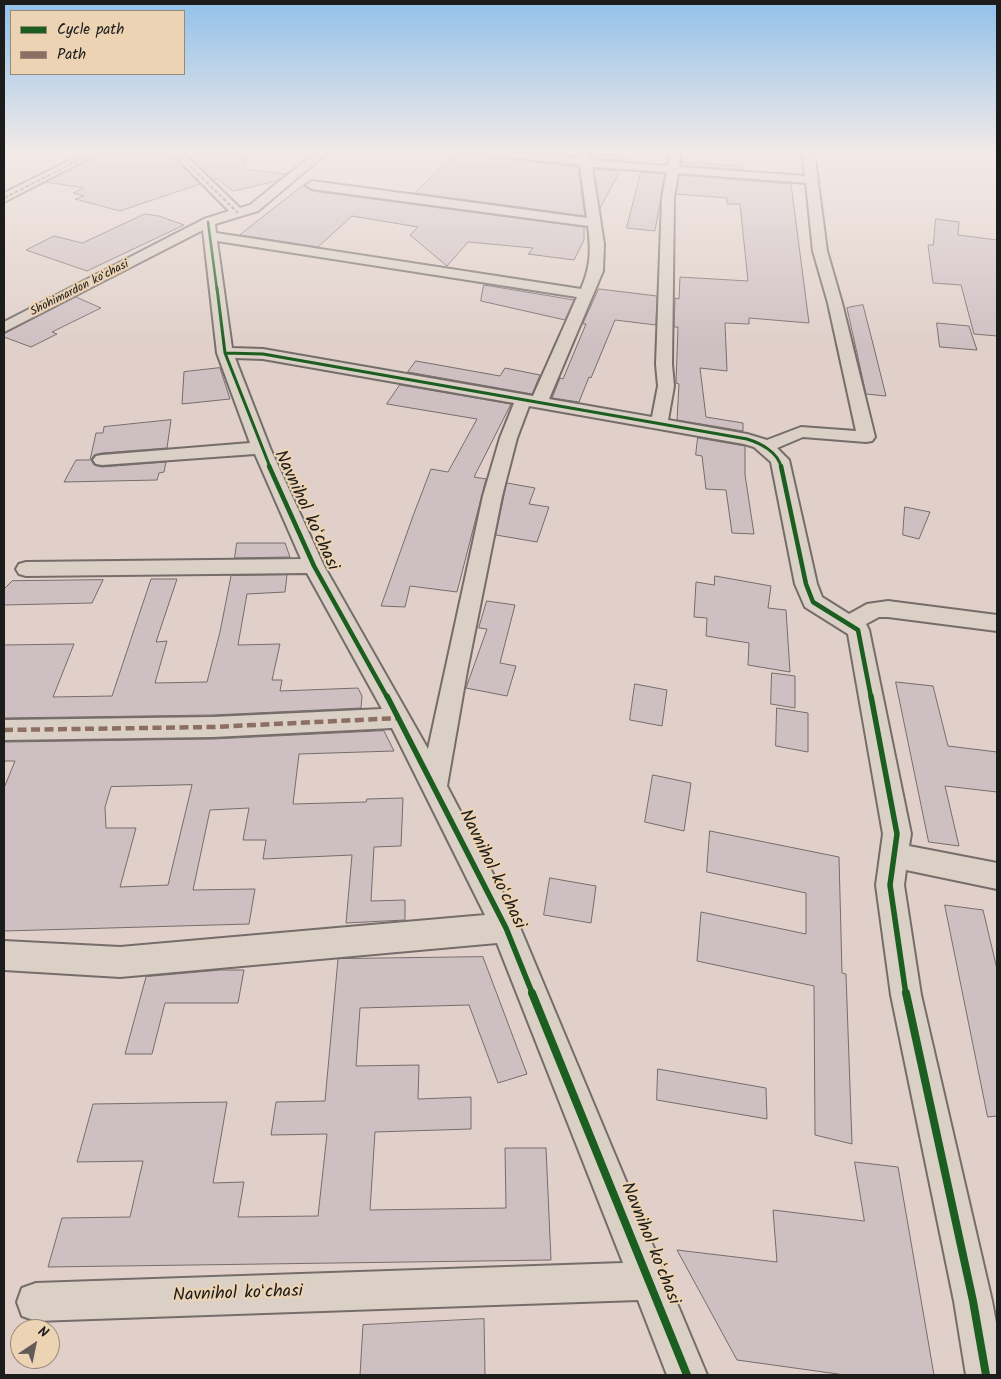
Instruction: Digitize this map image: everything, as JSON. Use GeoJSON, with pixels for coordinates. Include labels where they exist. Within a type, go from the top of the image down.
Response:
{"type":"FeatureCollection","features":[{"type":"Feature","properties":{"kind":"street","name":"Shohimardon koʻchasi"},"geometry":{"type":"LineString","coordinates":[[4,328],[232,216]]}},
{"type":"Feature","properties":{"kind":"street"},"geometry":{"type":"LineString","coordinates":[[545,216],[595,223]]}},
{"type":"Feature","properties":{"kind":"street"},"geometry":{"type":"LineString","coordinates":[[434,786],[450,698],[491,506],[510,430],[530,402],[587,294],[596,271],[594,216]]}},
{"type":"Feature","properties":{"kind":"street"},"geometry":{"type":"LineString","coordinates":[[659,424],[666,386],[664,364],[668,216]]}},
{"type":"Feature","properties":{"kind":"street"},"geometry":{"type":"LineString","coordinates":[[765,447],[801,432],[866,437],[835,303],[820,251],[816,216]]}},
{"type":"Feature","properties":{"kind":"street"},"geometry":{"type":"LineString","coordinates":[[261,448],[225,353],[209,229],[587,294]]}},
{"type":"Feature","properties":{"kind":"street"},"geometry":{"type":"LineString","coordinates":[[225,353],[263,354],[747,439],[765,447],[780,460],[806,584],[813,602],[858,630],[897,834],[890,885],[906,995],[987,1328],[986,1375]]}},
{"type":"Feature","properties":{"kind":"street","name":"Navnihol koʻchasi"},"geometry":{"type":"LineString","coordinates":[[102,460],[261,448],[314,566],[399,718],[506,928],[688,1375]]}},
{"type":"Feature","properties":{"kind":"street","name":"Navnihol koʻchasi"},"geometry":{"type":"LineString","coordinates":[[26,569],[314,566]]}},
{"type":"Feature","properties":{"kind":"street"},"geometry":{"type":"LineString","coordinates":[[848,624],[875,609],[997,623]]}},
{"type":"Feature","properties":{"kind":"street"},"geometry":{"type":"LineString","coordinates":[[4,730],[213,727],[399,718]]}},
{"type":"Feature","properties":{"kind":"street"},"geometry":{"type":"LineString","coordinates":[[895,855],[997,876]]}},
{"type":"Feature","properties":{"kind":"street","name":"Navnihol koʻchasi"},"geometry":{"type":"LineString","coordinates":[[4,956],[120,962],[430,933],[506,928]]}},
{"type":"Feature","properties":{"kind":"street","name":"Navnihol koʻchasi"},"geometry":{"type":"LineString","coordinates":[[36,1302],[649,1281]]}},
{"type":"Feature","properties":{"kind":"building"},"geometry":{"type":"Polygon","coordinates":[[[140,216],[160,216],[184,225],[87,271],[26,250],[54,236],[82,243],[140,216]]]}},
{"type":"Feature","properties":{"kind":"building"},"geometry":{"type":"Polygon","coordinates":[[[264,216],[352,216],[318,247],[240,235],[264,216]]]}},
{"type":"Feature","properties":{"kind":"building"},"geometry":{"type":"Polygon","coordinates":[[[354,216],[504,216],[584,227],[584,240],[574,260],[528,254],[533,248],[468,242],[447,266],[410,235],[418,227],[354,216]]]}},
{"type":"Feature","properties":{"kind":"building"},"geometry":{"type":"Polygon","coordinates":[[[630,216],[658,216],[655,231],[627,228],[630,216]]]}},
{"type":"Feature","properties":{"kind":"building"},"geometry":{"type":"Polygon","coordinates":[[[741,216],[795,216],[809,323],[749,318],[749,324],[725,323],[727,371],[700,368],[706,417],[743,423],[743,431],[677,420],[679,384],[676,383],[678,327],[674,327],[675,298],[679,299],[680,277],[748,281],[741,216]]]}},
{"type":"Feature","properties":{"kind":"building"},"geometry":{"type":"Polygon","coordinates":[[[936,219],[959,222],[958,235],[997,240],[997,336],[974,334],[961,285],[933,283],[928,245],[933,245],[936,219]]]}},
{"type":"Feature","properties":{"kind":"building"},"geometry":{"type":"Polygon","coordinates":[[[484,285],[574,300],[565,320],[481,301],[484,285]]]}},
{"type":"Feature","properties":{"kind":"building"},"geometry":{"type":"Polygon","coordinates":[[[599,289],[657,296],[656,325],[615,320],[579,402],[552,398],[560,378],[563,379],[586,324],[583,324],[599,289]]]}},
{"type":"Feature","properties":{"kind":"building"},"geometry":{"type":"Polygon","coordinates":[[[76,297],[101,308],[52,332],[57,334],[31,347],[4,337],[4,334],[76,297]]]}},
{"type":"Feature","properties":{"kind":"building"},"geometry":{"type":"Polygon","coordinates":[[[863,305],[886,396],[866,394],[847,308],[863,305]]]}},
{"type":"Feature","properties":{"kind":"building"},"geometry":{"type":"Polygon","coordinates":[[[937,323],[969,326],[977,350],[940,347],[937,323]]]}},
{"type":"Feature","properties":{"kind":"building"},"geometry":{"type":"Polygon","coordinates":[[[416,361],[500,376],[505,368],[540,375],[532,394],[408,372],[416,361]]]}},
{"type":"Feature","properties":{"kind":"building"},"geometry":{"type":"Polygon","coordinates":[[[220,368],[230,399],[182,404],[184,372],[220,368]]]}},
{"type":"Feature","properties":{"kind":"building"},"geometry":{"type":"Polygon","coordinates":[[[400,385],[511,404],[474,477],[486,479],[457,592],[410,586],[405,607],[381,606],[431,469],[448,472],[477,419],[387,404],[400,385]]]}},
{"type":"Feature","properties":{"kind":"building"},"geometry":{"type":"Polygon","coordinates":[[[171,420],[167,448],[102,453],[94,455],[91,460],[94,465],[102,467],[166,462],[164,472],[159,473],[157,480],[64,482],[76,460],[90,460],[96,433],[103,433],[104,427],[171,420]]]}},
{"type":"Feature","properties":{"kind":"building"},"geometry":{"type":"Polygon","coordinates":[[[698,438],[745,446],[745,475],[754,534],[732,533],[726,490],[706,489],[702,456],[696,455],[698,438]]]}},
{"type":"Feature","properties":{"kind":"building"},"geometry":{"type":"Polygon","coordinates":[[[507,483],[535,488],[529,504],[549,507],[537,542],[496,535],[507,483]]]}},
{"type":"Feature","properties":{"kind":"building"},"geometry":{"type":"Polygon","coordinates":[[[905,507],[930,512],[919,539],[903,535],[905,507]]]}},
{"type":"Feature","properties":{"kind":"building"},"geometry":{"type":"Polygon","coordinates":[[[237,543],[285,543],[290,557],[235,558],[237,543]]]}},
{"type":"Feature","properties":{"kind":"building"},"geometry":{"type":"Polygon","coordinates":[[[287,575],[285,592],[247,594],[238,645],[280,644],[272,680],[282,680],[280,691],[358,688],[362,696],[361,708],[213,715],[4,718],[4,645],[74,644],[53,697],[112,696],[151,579],[177,579],[156,642],[167,641],[155,683],[207,682],[220,632],[231,576],[287,575]]]}},
{"type":"Feature","properties":{"kind":"building"},"geometry":{"type":"Polygon","coordinates":[[[715,576],[771,586],[768,608],[786,610],[790,672],[748,665],[749,643],[706,636],[707,618],[694,617],[696,582],[714,585],[715,576]]]}},
{"type":"Feature","properties":{"kind":"building"},"geometry":{"type":"Polygon","coordinates":[[[103,580],[92,603],[4,605],[4,589],[12,581],[103,580]]]}},
{"type":"Feature","properties":{"kind":"building"},"geometry":{"type":"Polygon","coordinates":[[[487,601],[515,605],[500,663],[516,666],[507,696],[466,688],[487,629],[479,628],[487,601]]]}},
{"type":"Feature","properties":{"kind":"building"},"geometry":{"type":"Polygon","coordinates":[[[772,673],[795,676],[795,708],[771,704],[772,673]]]}},
{"type":"Feature","properties":{"kind":"building"},"geometry":{"type":"Polygon","coordinates":[[[896,682],[933,686],[948,746],[997,752],[997,792],[945,786],[959,846],[929,842],[896,682]]]}},
{"type":"Feature","properties":{"kind":"building"},"geometry":{"type":"Polygon","coordinates":[[[635,684],[667,690],[662,726],[630,720],[635,684]]]}},
{"type":"Feature","properties":{"kind":"building"},"geometry":{"type":"Polygon","coordinates":[[[777,708],[808,713],[808,752],[776,746],[777,708]]]}},
{"type":"Feature","properties":{"kind":"building"},"geometry":{"type":"Polygon","coordinates":[[[384,731],[394,751],[299,754],[293,804],[366,802],[367,799],[403,798],[401,846],[374,847],[371,901],[405,900],[405,920],[346,923],[352,855],[263,859],[266,840],[243,840],[249,808],[210,810],[193,890],[255,889],[249,924],[4,931],[4,788],[15,761],[4,761],[4,742],[213,739],[384,731]],[[192,785],[111,787],[105,807],[106,828],[136,828],[120,887],[168,885],[192,785]]]}},
{"type":"Feature","properties":{"kind":"building"},"geometry":{"type":"Polygon","coordinates":[[[653,775],[691,783],[684,831],[645,822],[653,775]]]}},
{"type":"Feature","properties":{"kind":"building"},"geometry":{"type":"Polygon","coordinates":[[[710,831],[839,857],[842,973],[846,974],[852,1144],[815,1135],[814,986],[697,961],[701,912],[806,934],[806,893],[707,872],[710,831]]]}},
{"type":"Feature","properties":{"kind":"building"},"geometry":{"type":"Polygon","coordinates":[[[550,878],[596,886],[591,923],[544,915],[550,878]]]}},
{"type":"Feature","properties":{"kind":"building"},"geometry":{"type":"Polygon","coordinates":[[[945,905],[983,910],[997,969],[997,1116],[988,1117],[945,905]]]}},
{"type":"Feature","properties":{"kind":"building"},"geometry":{"type":"Polygon","coordinates":[[[483,957],[527,1074],[498,1083],[469,1005],[360,1008],[356,1066],[419,1065],[418,1099],[471,1097],[471,1129],[375,1132],[370,1210],[506,1208],[505,1148],[546,1148],[551,1260],[48,1267],[62,1218],[130,1217],[143,1161],[77,1162],[93,1104],[227,1102],[213,1183],[244,1182],[238,1217],[318,1216],[327,1134],[271,1135],[276,1102],[325,1101],[338,959],[483,957]]]}},
{"type":"Feature","properties":{"kind":"building"},"geometry":{"type":"Polygon","coordinates":[[[221,970],[244,970],[238,1003],[165,1003],[152,1054],[125,1054],[146,977],[221,970]]]}},
{"type":"Feature","properties":{"kind":"building"},"geometry":{"type":"Polygon","coordinates":[[[658,1069],[766,1088],[767,1119],[657,1100],[658,1069]]]}},
{"type":"Feature","properties":{"kind":"building"},"geometry":{"type":"Polygon","coordinates":[[[855,1162],[898,1167],[934,1375],[845,1375],[737,1360],[677,1250],[777,1262],[773,1210],[864,1221],[855,1162]]]}},
{"type":"Feature","properties":{"kind":"building"},"geometry":{"type":"Polygon","coordinates":[[[484,1319],[485,1375],[360,1375],[363,1325],[484,1319]]]}},
{"type":"Feature","properties":{"kind":"marked path"},"geometry":{"type":"LineString","coordinates":[[4,730],[213,727],[399,718]]}},
{"type":"Feature","properties":{"kind":"cycle path"},"geometry":{"type":"LineString","coordinates":[[208,222],[225,353],[261,448],[314,566],[399,718],[506,928],[687,1375]]}},
{"type":"Feature","properties":{"kind":"cycle path"},"geometry":{"type":"LineString","coordinates":[[225,353],[263,354],[747,439],[760,443],[780,460],[806,584],[813,602],[858,630],[897,834],[890,885],[906,995],[973,1301],[986,1375]]}}]}
